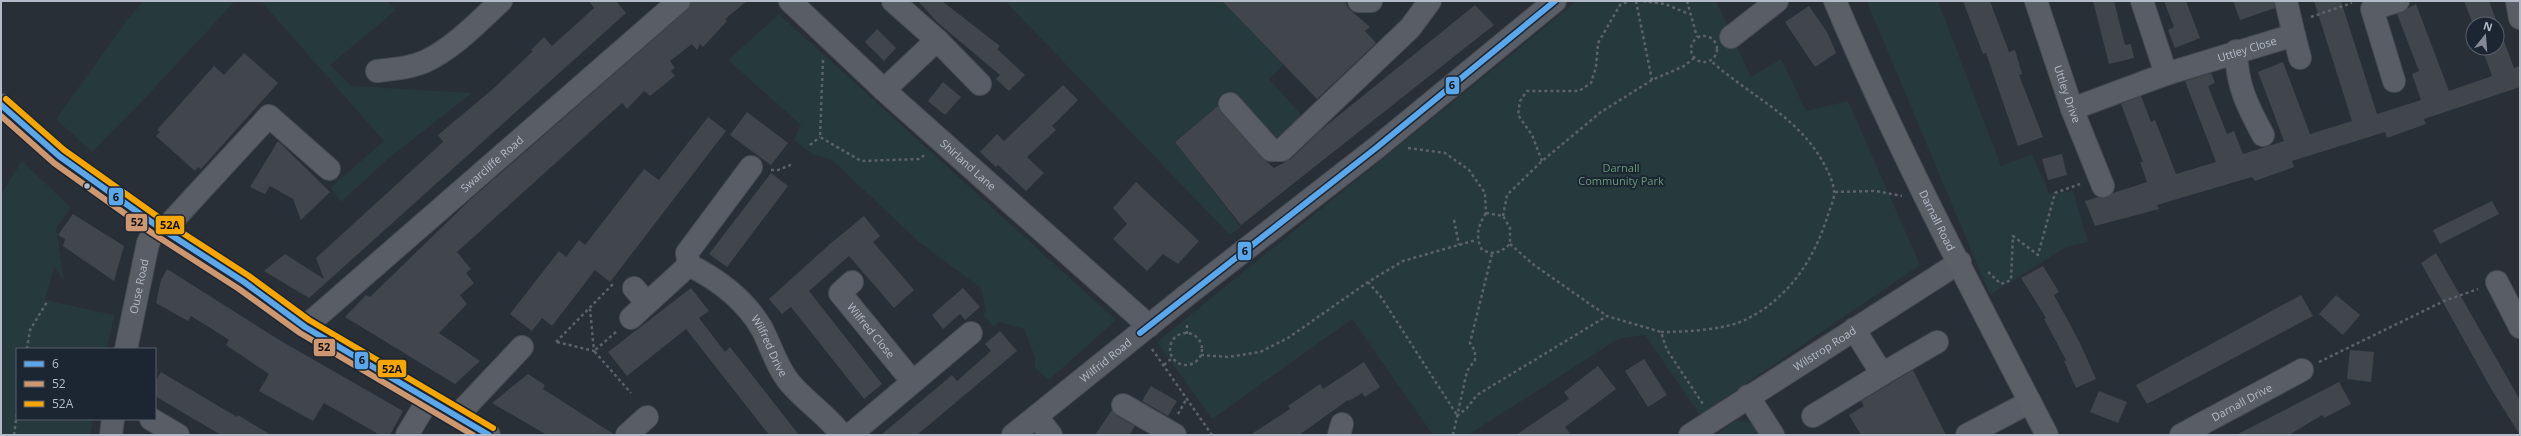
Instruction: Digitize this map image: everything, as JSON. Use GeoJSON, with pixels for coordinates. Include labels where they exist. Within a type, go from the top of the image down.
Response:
{"type":"FeatureCollection","features":[{"type":"Feature","properties":{"kind":"main road","name":"Darnall Road"},"geometry":{"type":"LineString","coordinates":[[1835,1],[1871,86],[1925,199],[1960,262],[2047,435]]}},
{"type":"Feature","properties":{"kind":"main road"},"geometry":{"type":"LineString","coordinates":[[1,105],[59,156],[161,228],[244,282],[305,327],[489,435]]}},
{"type":"Feature","properties":{"kind":"street"},"geometry":{"type":"LineString","coordinates":[[378,71],[406,68],[426,61],[463,36],[501,1]]}},
{"type":"Feature","properties":{"kind":"street","name":"Swarcliffe Road"},"geometry":{"type":"LineString","coordinates":[[305,327],[679,1]]}},
{"type":"Feature","properties":{"kind":"street","name":"Shirland Lane"},"geometry":{"type":"LineString","coordinates":[[790,1],[884,90],[1144,329]]}},
{"type":"Feature","properties":{"kind":"street"},"geometry":{"type":"LineString","coordinates":[[893,1],[936,40],[980,84]]}},
{"type":"Feature","properties":{"kind":"street"},"geometry":{"type":"LineString","coordinates":[[1359,1],[1361,3],[1371,1]]}},
{"type":"Feature","properties":{"kind":"street"},"geometry":{"type":"LineString","coordinates":[[1230,104],[1271,150],[1282,150],[1410,28],[1430,1]]}},
{"type":"Feature","properties":{"kind":"street","name":"Wilfrid Road"},"geometry":{"type":"LineString","coordinates":[[1013,435],[1144,329],[1376,148],[1555,1]]}},
{"type":"Feature","properties":{"kind":"street"},"geometry":{"type":"LineString","coordinates":[[1731,37],[1778,1]]}},
{"type":"Feature","properties":{"kind":"street","name":"Uttley Drive"},"geometry":{"type":"LineString","coordinates":[[2036,1],[2072,109],[2101,181]]}},
{"type":"Feature","properties":{"kind":"street"},"geometry":{"type":"LineString","coordinates":[[2142,1],[2166,74]]}},
{"type":"Feature","properties":{"kind":"street"},"geometry":{"type":"LineString","coordinates":[[2286,1],[2300,58]]}},
{"type":"Feature","properties":{"kind":"street"},"geometry":{"type":"LineString","coordinates":[[2394,81],[2365,5],[2398,1]]}},
{"type":"Feature","properties":{"kind":"street"},"geometry":{"type":"LineString","coordinates":[[2517,1],[2520,18]]}},
{"type":"Feature","properties":{"kind":"street","name":"Uttley Close"},"geometry":{"type":"LineString","coordinates":[[2072,109],[2292,30]]}},
{"type":"Feature","properties":{"kind":"street"},"geometry":{"type":"LineString","coordinates":[[884,90],[936,40]]}},
{"type":"Feature","properties":{"kind":"street"},"geometry":{"type":"LineString","coordinates":[[2236,51],[2237,74],[2241,90],[2263,135]]}},
{"type":"Feature","properties":{"kind":"street","name":"Ouse Road"},"geometry":{"type":"LineString","coordinates":[[126,348],[148,243],[269,116],[329,169]]}},
{"type":"Feature","properties":{"kind":"street"},"geometry":{"type":"LineString","coordinates":[[632,318],[638,294],[689,265],[687,253],[751,167]]}},
{"type":"Feature","properties":{"kind":"street","name":"Wilstrop Road"},"geometry":{"type":"LineString","coordinates":[[1690,435],[1748,396],[1960,262]]}},
{"type":"Feature","properties":{"kind":"street","name":"Wilfred Drive"},"geometry":{"type":"LineString","coordinates":[[689,265],[712,276],[745,303],[762,328],[789,383],[832,422],[842,435]]}},
{"type":"Feature","properties":{"kind":"street","name":"Wilfred Close"},"geometry":{"type":"LineString","coordinates":[[852,282],[840,293],[912,381]]}},
{"type":"Feature","properties":{"kind":"street"},"geometry":{"type":"LineString","coordinates":[[2497,282],[2520,327]]}},
{"type":"Feature","properties":{"kind":"street"},"geometry":{"type":"LineString","coordinates":[[1854,330],[1882,374]]}},
{"type":"Feature","properties":{"kind":"street"},"geometry":{"type":"LineString","coordinates":[[850,435],[912,381],[971,333]]}},
{"type":"Feature","properties":{"kind":"street"},"geometry":{"type":"LineString","coordinates":[[1813,416],[1937,342]]}},
{"type":"Feature","properties":{"kind":"street"},"geometry":{"type":"LineString","coordinates":[[457,416],[522,347]]}},
{"type":"Feature","properties":{"kind":"street","name":"Darnall Drive"},"geometry":{"type":"LineString","coordinates":[[2181,435],[2302,370]]}},
{"type":"Feature","properties":{"kind":"street"},"geometry":{"type":"LineString","coordinates":[[1748,396],[1773,435]]}},
{"type":"Feature","properties":{"kind":"street"},"geometry":{"type":"LineString","coordinates":[[407,435],[428,400]]}},
{"type":"Feature","properties":{"kind":"street"},"geometry":{"type":"LineString","coordinates":[[1967,435],[2030,402]]}},
{"type":"Feature","properties":{"kind":"street"},"geometry":{"type":"LineString","coordinates":[[1123,405],[1148,429],[1175,435]]}},
{"type":"Feature","properties":{"kind":"street"},"geometry":{"type":"LineString","coordinates":[[627,435],[647,417]]}},
{"type":"Feature","properties":{"kind":"street"},"geometry":{"type":"LineString","coordinates":[[1036,417],[1051,435]]}},
{"type":"Feature","properties":{"kind":"street"},"geometry":{"type":"LineString","coordinates":[[111,435],[114,420]]}},
{"type":"Feature","properties":{"kind":"street"},"geometry":{"type":"LineString","coordinates":[[153,420],[178,435]]}},
{"type":"Feature","properties":{"kind":"path"},"geometry":{"type":"LineString","coordinates":[[1542,161],[1532,135],[1518,115],[1520,101],[1527,91],[1579,91],[1591,83],[1596,67],[1598,43],[1620,5],[1628,1]]}},
{"type":"Feature","properties":{"kind":"path"},"geometry":{"type":"LineString","coordinates":[[1636,1],[1652,80]]}},
{"type":"Feature","properties":{"kind":"path"},"geometry":{"type":"LineString","coordinates":[[1643,1],[1665,4],[1689,14]]}},
{"type":"Feature","properties":{"kind":"path"},"geometry":{"type":"LineString","coordinates":[[1687,1],[1689,14],[1698,37]]}},
{"type":"Feature","properties":{"kind":"path"},"geometry":{"type":"LineString","coordinates":[[2292,30],[2365,5]]}},
{"type":"Feature","properties":{"kind":"path"},"geometry":{"type":"LineString","coordinates":[[810,145],[820,137],[823,58],[827,36]]}},
{"type":"Feature","properties":{"kind":"path"},"geometry":{"type":"LineString","coordinates":[[1706,36],[1714,40],[1718,53],[1711,61],[1702,63],[1694,58],[1691,46],[1698,37],[1706,36]]}},
{"type":"Feature","properties":{"kind":"path"},"geometry":{"type":"LineString","coordinates":[[1376,148],[1417,148],[1445,153],[1469,170],[1485,193],[1486,213],[1480,223],[1476,240],[1482,250],[1492,254],[1502,252],[1510,244],[1510,228],[1503,216],[1507,195],[1542,161],[1601,112],[1652,80],[1684,66],[1694,58]]}},
{"type":"Feature","properties":{"kind":"path"},"geometry":{"type":"LineString","coordinates":[[1510,244],[1534,265],[1607,316],[1661,332],[1687,332],[1746,320],[1770,305],[1794,284],[1813,254],[1834,192],[1825,166],[1805,134],[1711,61]]}},
{"type":"Feature","properties":{"kind":"path"},"geometry":{"type":"LineString","coordinates":[[820,137],[861,161],[919,159],[942,142]]}},
{"type":"Feature","properties":{"kind":"path"},"geometry":{"type":"LineString","coordinates":[[1960,262],[1980,265],[2001,284],[2011,280],[2013,236],[2038,255],[2054,193],[2101,181]]}},
{"type":"Feature","properties":{"kind":"path"},"geometry":{"type":"LineString","coordinates":[[1834,192],[1876,191],[1925,199]]}},
{"type":"Feature","properties":{"kind":"path"},"geometry":{"type":"LineString","coordinates":[[1486,213],[1503,216]]}},
{"type":"Feature","properties":{"kind":"path"},"geometry":{"type":"LineString","coordinates":[[1454,220],[1460,245]]}},
{"type":"Feature","properties":{"kind":"path"},"geometry":{"type":"LineString","coordinates":[[1201,355],[1228,357],[1260,352],[1288,338],[1368,282],[1403,261],[1476,240]]}},
{"type":"Feature","properties":{"kind":"path"},"geometry":{"type":"LineString","coordinates":[[1452,435],[1467,371],[1475,360],[1475,351],[1470,343],[1492,254]]}},
{"type":"Feature","properties":{"kind":"path"},"geometry":{"type":"LineString","coordinates":[[631,393],[594,351],[556,342],[622,275],[638,294]]}},
{"type":"Feature","properties":{"kind":"path"},"geometry":{"type":"LineString","coordinates":[[1368,282],[1381,297],[1457,416]]}},
{"type":"Feature","properties":{"kind":"path"},"geometry":{"type":"LineString","coordinates":[[2302,370],[2444,301],[2497,282]]}},
{"type":"Feature","properties":{"kind":"path"},"geometry":{"type":"LineString","coordinates":[[27,348],[30,330],[47,302]]}},
{"type":"Feature","properties":{"kind":"path"},"geometry":{"type":"LineString","coordinates":[[590,309],[594,351]]}},
{"type":"Feature","properties":{"kind":"path"},"geometry":{"type":"LineString","coordinates":[[1457,416],[1467,408],[1477,395],[1607,316]]}},
{"type":"Feature","properties":{"kind":"path"},"geometry":{"type":"LineString","coordinates":[[594,351],[632,318]]}},
{"type":"Feature","properties":{"kind":"path"},"geometry":{"type":"LineString","coordinates":[[1144,329],[1163,365],[1212,435]]}},
{"type":"Feature","properties":{"kind":"path"},"geometry":{"type":"LineString","coordinates":[[1661,332],[1667,350],[1697,393],[1712,420]]}},
{"type":"Feature","properties":{"kind":"path"},"geometry":{"type":"LineString","coordinates":[[1180,334],[1192,335],[1200,342],[1201,355],[1194,363],[1182,365],[1172,358],[1170,349],[1172,341],[1180,334]]}},
{"type":"Feature","properties":{"kind":"path"},"geometry":{"type":"LineString","coordinates":[[1163,365],[1172,358]]}},
{"type":"Feature","properties":{"kind":"path"},"geometry":{"type":"LineString","coordinates":[[14,435],[16,420]]}},
{"type":"Feature","properties":{"kind":"green space"},"geometry":{"type":"Polygon","coordinates":[[[144,1],[235,1],[145,98],[92,152],[56,119],[127,20],[144,1]]]}},
{"type":"Feature","properties":{"kind":"green space"},"geometry":{"type":"Polygon","coordinates":[[[261,1],[387,1],[396,10],[330,65],[351,86],[472,93],[390,157],[341,202],[330,188],[384,141],[261,1]]]}},
{"type":"Feature","properties":{"kind":"green space"},"geometry":{"type":"Polygon","coordinates":[[[1005,1],[1222,1],[1284,65],[1269,79],[1305,119],[1278,141],[1234,94],[1175,141],[1241,227],[1230,235],[1005,1]]]}},
{"type":"Feature","properties":{"kind":"green space","name":"Darnall Community Park"},"geometry":{"type":"Polygon","coordinates":[[[1577,1],[1716,1],[1751,77],[1781,59],[1806,111],[1848,101],[1920,265],[1700,415],[1645,335],[1618,339],[1468,435],[1433,435],[1352,319],[1212,419],[1157,342],[1577,1]]]}},
{"type":"Feature","properties":{"kind":"green space"},"geometry":{"type":"Polygon","coordinates":[[[1938,1],[2001,166],[2032,154],[2049,193],[2073,191],[2088,242],[2066,247],[1990,295],[1867,2],[1938,1]]]}},
{"type":"Feature","properties":{"kind":"green space"},"geometry":{"type":"Polygon","coordinates":[[[779,14],[1116,320],[1049,380],[1035,368],[1035,357],[1024,329],[999,322],[994,327],[983,315],[986,310],[981,288],[919,242],[832,160],[812,154],[794,140],[801,125],[728,60],[779,14]]]}},
{"type":"Feature","properties":{"kind":"green space"},"geometry":{"type":"Polygon","coordinates":[[[22,161],[71,208],[56,228],[64,281],[54,267],[45,300],[114,315],[107,348],[16,348],[16,420],[93,420],[90,435],[1,435],[1,194],[22,161]]]}},
{"type":"Feature","properties":{"kind":"green space"},"geometry":{"type":"Polygon","coordinates":[[[1737,420],[1751,423],[1760,435],[1715,435],[1737,420]]]}},
{"type":"Feature","properties":{"kind":"building"},"geometry":{"type":"Polygon","coordinates":[[[589,1],[616,1],[626,13],[309,298],[264,271],[285,254],[324,279],[316,258],[443,142],[438,135],[494,88],[533,51],[531,50],[544,37],[552,46],[594,8],[589,1]]]}},
{"type":"Feature","properties":{"kind":"building"},"geometry":{"type":"Polygon","coordinates":[[[691,1],[747,1],[725,19],[727,21],[703,47],[700,44],[697,50],[692,44],[670,61],[675,68],[671,71],[675,76],[650,96],[644,91],[627,109],[622,103],[457,252],[471,269],[466,273],[474,283],[460,295],[467,304],[439,333],[480,361],[455,384],[345,317],[366,295],[370,297],[471,199],[687,10],[691,1]]]}},
{"type":"Feature","properties":{"kind":"building"},"geometry":{"type":"Polygon","coordinates":[[[918,1],[942,1],[1000,46],[997,49],[1025,75],[1009,91],[996,79],[1000,75],[937,22],[918,1]]]}},
{"type":"Feature","properties":{"kind":"building"},"geometry":{"type":"Polygon","coordinates":[[[1222,1],[1345,1],[1348,8],[1370,27],[1365,31],[1376,43],[1317,99],[1222,1]]]}},
{"type":"Feature","properties":{"kind":"building"},"geometry":{"type":"Polygon","coordinates":[[[1963,1],[1990,1],[2009,52],[2015,50],[2022,74],[2019,75],[2043,137],[2018,146],[1986,53],[1983,54],[1963,1]]]}},
{"type":"Feature","properties":{"kind":"building"},"geometry":{"type":"Polygon","coordinates":[[[2093,1],[2114,1],[2125,45],[2131,44],[2134,58],[2109,64],[2093,1]]]}},
{"type":"Feature","properties":{"kind":"building"},"geometry":{"type":"Polygon","coordinates":[[[2164,1],[2186,1],[2200,38],[2175,48],[2168,30],[2174,27],[2164,1]]]}},
{"type":"Feature","properties":{"kind":"building"},"geometry":{"type":"Polygon","coordinates":[[[2233,1],[2274,1],[2275,8],[2240,20],[2233,1]]]}},
{"type":"Feature","properties":{"kind":"building"},"geometry":{"type":"Polygon","coordinates":[[[2314,1],[2341,1],[2377,114],[2421,100],[2412,74],[2419,71],[2397,14],[2416,4],[2449,91],[2492,76],[2485,56],[2505,56],[2505,44],[2514,68],[2520,66],[2520,87],[2424,119],[2426,124],[2387,138],[2385,132],[2292,161],[2294,167],[2255,181],[2252,177],[2157,205],[2159,209],[2095,226],[2085,201],[2098,197],[2107,198],[2113,193],[2147,182],[2140,162],[2143,162],[2121,104],[2141,96],[2151,122],[2155,120],[2176,174],[2216,162],[2185,81],[2211,73],[2215,83],[2208,86],[2227,134],[2234,131],[2243,154],[2284,141],[2258,72],[2283,62],[2310,134],[2352,121],[2314,1]]]}},
{"type":"Feature","properties":{"kind":"building"},"geometry":{"type":"Polygon","coordinates":[[[2464,1],[2489,1],[2495,16],[2470,16],[2464,1]]]}},
{"type":"Feature","properties":{"kind":"building"},"geometry":{"type":"Polygon","coordinates":[[[1475,5],[1494,25],[1241,225],[1175,142],[1218,106],[1221,112],[1262,158],[1274,168],[1291,159],[1322,129],[1475,5]]]}},
{"type":"Feature","properties":{"kind":"building"},"geometry":{"type":"Polygon","coordinates":[[[1809,6],[1827,32],[1836,53],[1815,67],[1785,22],[1809,6]]]}},
{"type":"Feature","properties":{"kind":"building"},"geometry":{"type":"Polygon","coordinates":[[[877,29],[896,48],[884,61],[865,42],[877,29]]]}},
{"type":"Feature","properties":{"kind":"building"},"geometry":{"type":"Polygon","coordinates":[[[244,53],[278,83],[201,169],[198,167],[195,171],[156,136],[160,132],[157,130],[214,66],[224,75],[244,53]]]}},
{"type":"Feature","properties":{"kind":"building"},"geometry":{"type":"Polygon","coordinates":[[[943,82],[961,97],[945,115],[928,101],[943,82]]]}},
{"type":"Feature","properties":{"kind":"building"},"geometry":{"type":"Polygon","coordinates":[[[1063,85],[1078,100],[1052,126],[1056,130],[1027,157],[1044,173],[1026,191],[998,165],[996,167],[980,152],[997,134],[1004,141],[1063,85]]]}},
{"type":"Feature","properties":{"kind":"building"},"geometry":{"type":"Polygon","coordinates":[[[747,112],[788,143],[771,165],[730,135],[747,112]]]}},
{"type":"Feature","properties":{"kind":"building"},"geometry":{"type":"Polygon","coordinates":[[[708,117],[726,131],[610,282],[595,270],[552,326],[542,318],[532,331],[510,314],[559,251],[566,257],[579,240],[585,245],[644,169],[659,180],[708,117]]]}},
{"type":"Feature","properties":{"kind":"building"},"geometry":{"type":"Polygon","coordinates":[[[278,141],[330,192],[301,220],[293,199],[270,186],[265,194],[250,187],[278,141]]]}},
{"type":"Feature","properties":{"kind":"building"},"geometry":{"type":"Polygon","coordinates":[[[2062,154],[2067,175],[2048,180],[2042,159],[2062,154]]]}},
{"type":"Feature","properties":{"kind":"building"},"geometry":{"type":"Polygon","coordinates":[[[771,173],[788,186],[727,267],[709,254],[771,173]]]}},
{"type":"Feature","properties":{"kind":"building"},"geometry":{"type":"Polygon","coordinates":[[[1136,182],[1199,241],[1178,264],[1163,254],[1147,271],[1113,239],[1127,224],[1113,208],[1136,182]]]}},
{"type":"Feature","properties":{"kind":"building"},"geometry":{"type":"Polygon","coordinates":[[[2492,201],[2499,214],[2440,244],[2433,230],[2492,201]]]}},
{"type":"Feature","properties":{"kind":"building"},"geometry":{"type":"Polygon","coordinates":[[[73,214],[124,246],[114,281],[63,246],[65,239],[58,235],[73,214]]]}},
{"type":"Feature","properties":{"kind":"building"},"geometry":{"type":"Polygon","coordinates":[[[864,216],[880,236],[873,242],[914,290],[894,308],[849,256],[809,291],[882,384],[864,399],[791,307],[782,314],[769,299],[830,244],[864,216]]]}},
{"type":"Feature","properties":{"kind":"building"},"geometry":{"type":"Polygon","coordinates":[[[2436,253],[2520,400],[2520,435],[2493,392],[2421,263],[2436,253]]]}},
{"type":"Feature","properties":{"kind":"building"},"geometry":{"type":"Polygon","coordinates":[[[2043,266],[2059,292],[2054,295],[2079,341],[2096,379],[2076,388],[2064,361],[2066,360],[2044,319],[2046,318],[2021,278],[2043,266]]]}},
{"type":"Feature","properties":{"kind":"building"},"geometry":{"type":"Polygon","coordinates":[[[167,269],[281,341],[403,411],[390,435],[380,435],[324,403],[313,421],[259,391],[269,374],[226,345],[229,340],[212,329],[191,316],[188,321],[156,303],[161,280],[167,269]]]}},
{"type":"Feature","properties":{"kind":"building"},"geometry":{"type":"Polygon","coordinates":[[[691,288],[709,311],[699,318],[725,352],[730,347],[799,435],[769,435],[686,329],[627,376],[608,352],[691,288]]]}},
{"type":"Feature","properties":{"kind":"building"},"geometry":{"type":"Polygon","coordinates":[[[963,288],[980,307],[965,320],[960,314],[943,329],[932,315],[963,288]]]}},
{"type":"Feature","properties":{"kind":"building"},"geometry":{"type":"Polygon","coordinates":[[[2301,295],[2313,316],[2147,404],[2136,385],[2301,295]]]}},
{"type":"Feature","properties":{"kind":"building"},"geometry":{"type":"Polygon","coordinates":[[[2336,295],[2360,315],[2343,335],[2319,314],[2336,295]]]}},
{"type":"Feature","properties":{"kind":"building"},"geometry":{"type":"Polygon","coordinates":[[[1000,331],[1017,351],[917,435],[881,435],[952,375],[957,381],[991,351],[985,344],[1000,331]]]}},
{"type":"Feature","properties":{"kind":"building"},"geometry":{"type":"Polygon","coordinates":[[[2350,350],[2374,352],[2371,382],[2347,379],[2350,350]]]}},
{"type":"Feature","properties":{"kind":"building"},"geometry":{"type":"Polygon","coordinates":[[[1644,359],[1667,395],[1648,407],[1625,371],[1644,359]]]}},
{"type":"Feature","properties":{"kind":"building"},"geometry":{"type":"Polygon","coordinates":[[[1364,362],[1380,387],[1365,397],[1362,393],[1349,401],[1348,400],[1299,435],[1250,435],[1290,409],[1288,406],[1320,384],[1323,389],[1364,362]]]}},
{"type":"Feature","properties":{"kind":"building"},"geometry":{"type":"Polygon","coordinates":[[[1598,366],[1616,389],[1565,427],[1571,435],[1516,435],[1569,399],[1564,392],[1598,366]]]}},
{"type":"Feature","properties":{"kind":"building"},"geometry":{"type":"Polygon","coordinates":[[[1913,370],[1946,435],[1861,435],[1849,415],[1864,406],[1861,401],[1913,370]]]}},
{"type":"Feature","properties":{"kind":"building"},"geometry":{"type":"Polygon","coordinates":[[[161,372],[237,417],[238,415],[271,435],[221,435],[156,397],[156,380],[161,372]]]}},
{"type":"Feature","properties":{"kind":"building"},"geometry":{"type":"Polygon","coordinates":[[[528,374],[545,385],[543,389],[615,435],[547,435],[492,403],[528,374]]]}},
{"type":"Feature","properties":{"kind":"building"},"geometry":{"type":"Polygon","coordinates":[[[2339,382],[2351,404],[2324,418],[2322,415],[2289,435],[2236,435],[2339,382]]]}},
{"type":"Feature","properties":{"kind":"building"},"geometry":{"type":"Polygon","coordinates":[[[1151,386],[1177,401],[1168,416],[1142,401],[1151,386]]]}},
{"type":"Feature","properties":{"kind":"building"},"geometry":{"type":"Polygon","coordinates":[[[2099,391],[2127,402],[2118,423],[2090,412],[2099,391]]]}},
{"type":"Feature","properties":{"kind":"building"},"geometry":{"type":"Polygon","coordinates":[[[1112,410],[1117,416],[1135,426],[1129,435],[1095,435],[1112,410]]]}},
{"type":"Feature","properties":{"kind":"transit line","name":"6"},"geometry":{"type":"LineString","coordinates":[[1140,333],[1376,148],[1555,1]]}},
{"type":"Feature","properties":{"kind":"transit line","name":"52A"},"geometry":{"type":"LineString","coordinates":[[6,99],[64,150],[161,219],[249,276],[309,320],[493,428]]}},
{"type":"Feature","properties":{"kind":"transit line","name":"6"},"geometry":{"type":"LineString","coordinates":[[1,105],[59,156],[157,226],[244,282],[305,327],[489,435]]}},
{"type":"Feature","properties":{"kind":"transit line","name":"52"},"geometry":{"type":"LineString","coordinates":[[1,116],[54,163],[152,233],[239,289],[300,333],[473,435]]}}]}
